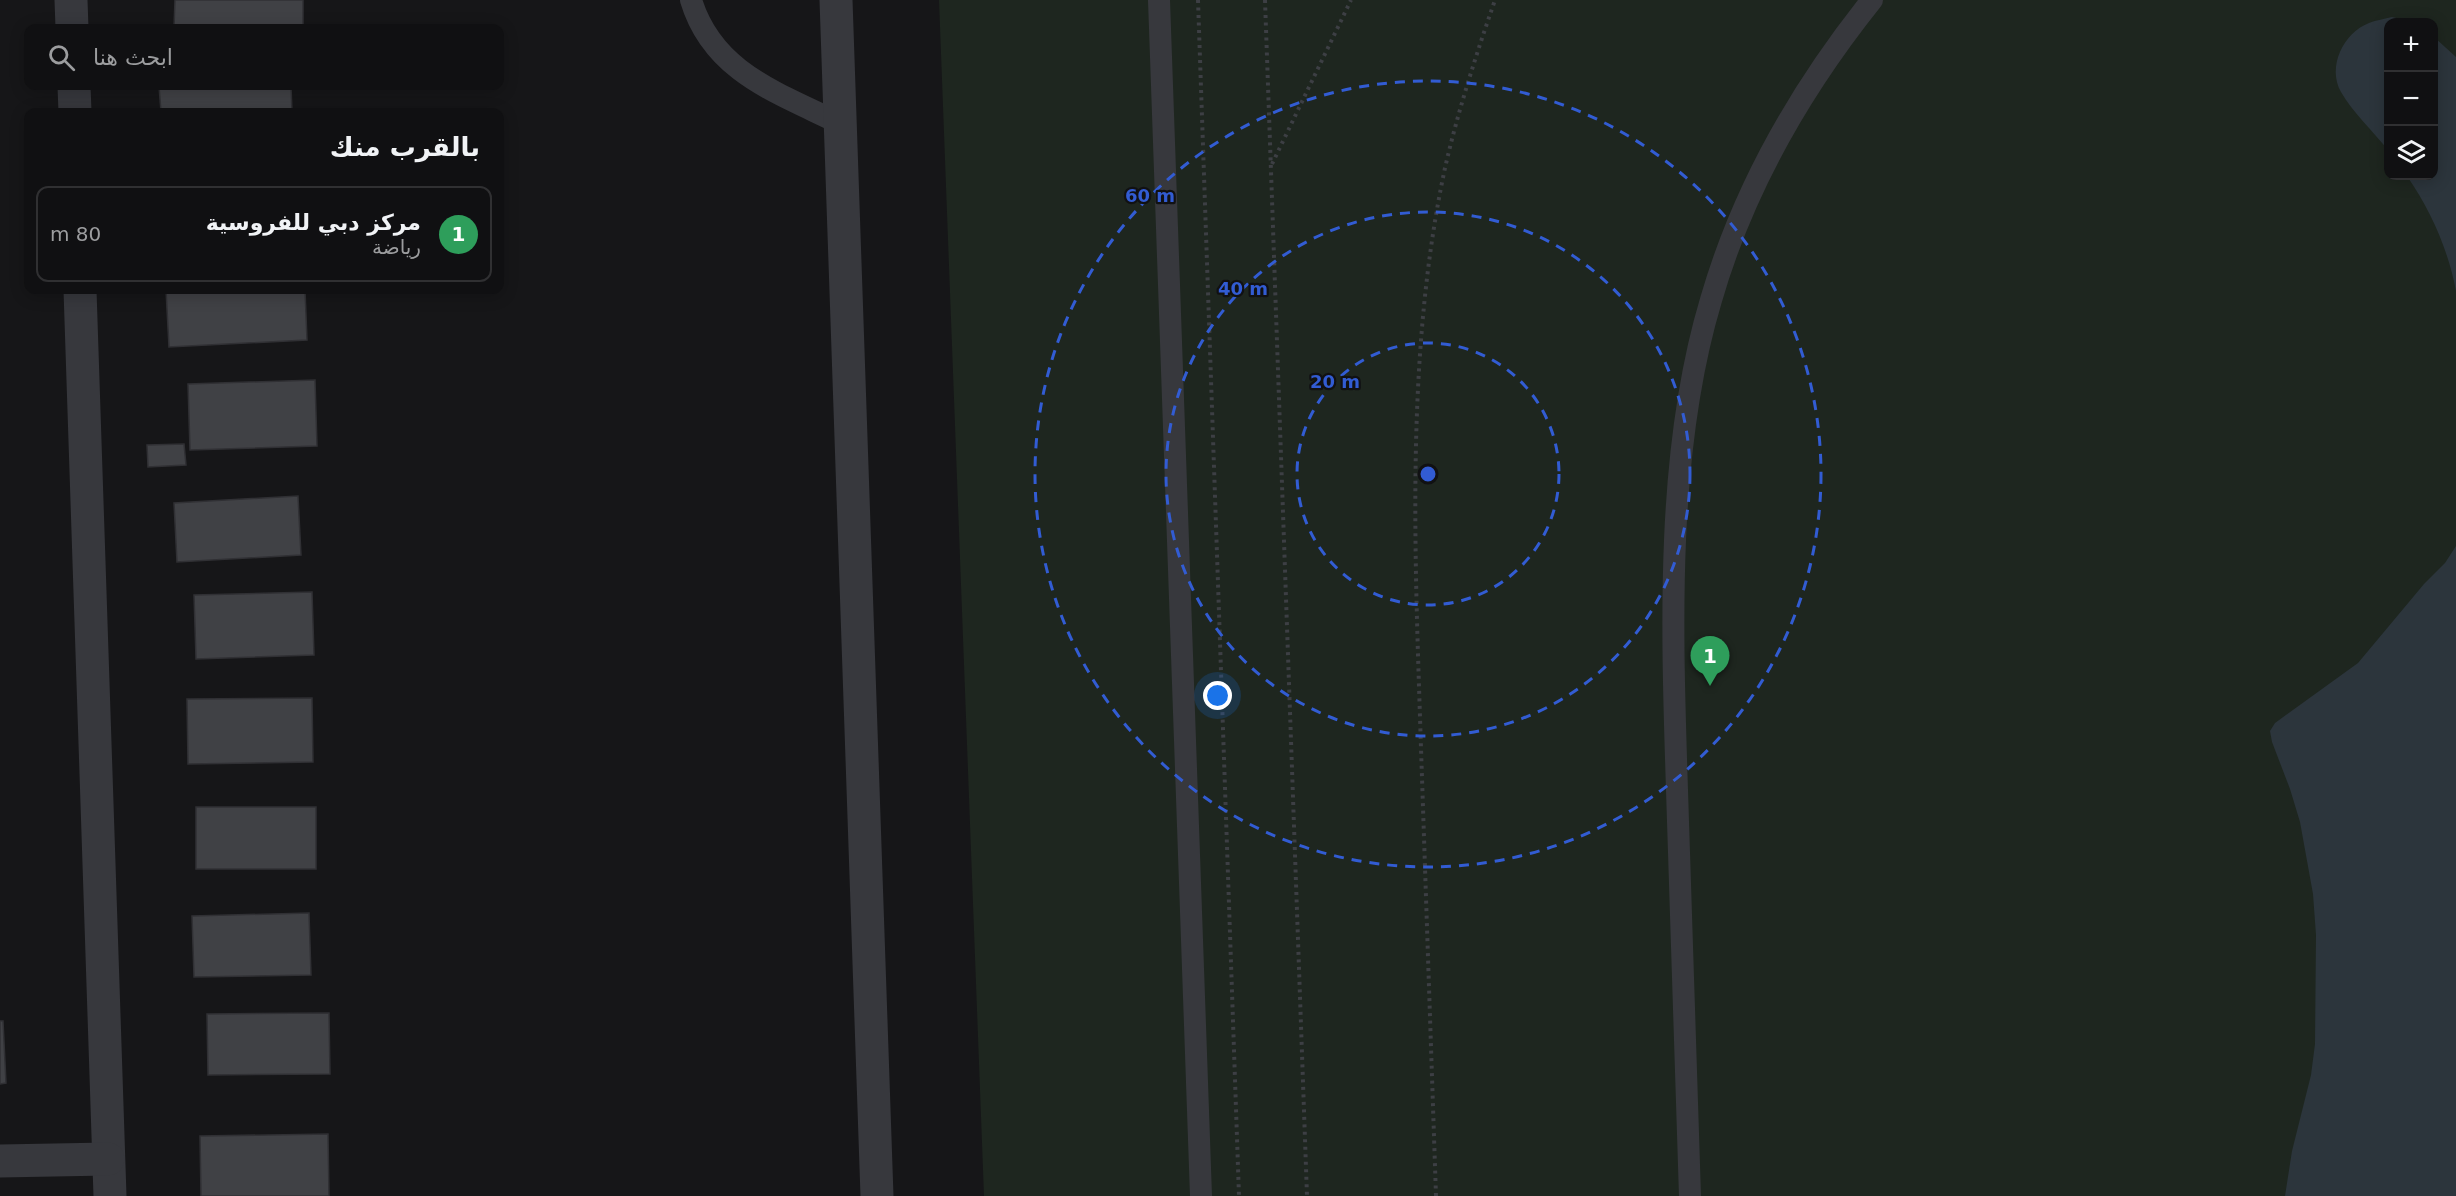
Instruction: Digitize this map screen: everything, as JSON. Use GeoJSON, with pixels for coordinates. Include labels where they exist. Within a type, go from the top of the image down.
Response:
{"type":"FeatureCollection","features":[{"type":"Feature","properties":{"kind":"street"},"geometry":{"type":"LineString","coordinates":[[71,0],[72,24]]}},
{"type":"Feature","properties":{"kind":"street"},"geometry":{"type":"LineString","coordinates":[[836,0],[877,1196]]}},
{"type":"Feature","properties":{"kind":"street"},"geometry":{"type":"LineString","coordinates":[[74,90],[75,108]]}},
{"type":"Feature","properties":{"kind":"street"},"geometry":{"type":"LineString","coordinates":[[80,294],[110,1196]]}},
{"type":"Feature","properties":{"kind":"street"},"geometry":{"type":"LineString","coordinates":[[0,1161],[108,1159]]}},
{"type":"Feature","properties":{"kind":"lane"},"geometry":{"type":"LineString","coordinates":[[691,0],[697,19],[711,44],[731,65],[755,82],[841,124]]}},
{"type":"Feature","properties":{"kind":"lane"},"geometry":{"type":"LineString","coordinates":[[1159,0],[1201,1196]]}},
{"type":"Feature","properties":{"kind":"lane"},"geometry":{"type":"LineString","coordinates":[[1690,1196],[1674,685],[1676,549],[1683,434],[1694,367],[1710,301],[1732,237],[1759,173],[1792,113],[1829,55],[1872,0]]}},
{"type":"Feature","properties":{"kind":"path"},"geometry":{"type":"LineString","coordinates":[[1198,0],[1239,1196]]}},
{"type":"Feature","properties":{"kind":"path"},"geometry":{"type":"LineString","coordinates":[[1265,0],[1307,1196]]}},
{"type":"Feature","properties":{"kind":"path"},"geometry":{"type":"LineString","coordinates":[[1271,166],[1351,0]]}},
{"type":"Feature","properties":{"kind":"path"},"geometry":{"type":"LineString","coordinates":[[1436,1196],[1416,597],[1419,385],[1427,288],[1445,170],[1463,98],[1495,0]]}},
{"type":"Feature","properties":{"kind":"shaded area"},"geometry":{"type":"Polygon","coordinates":[[[939,0],[2456,0],[2456,1196],[984,1196],[939,0]]]}},
{"type":"Feature","properties":{"kind":"shaded area"},"geometry":{"type":"Polygon","coordinates":[[[2384,19],[2384,145],[2346,100],[2337,82],[2336,72],[2340,52],[2345,43],[2360,28],[2384,19]]]}},
{"type":"Feature","properties":{"kind":"shaded area"},"geometry":{"type":"Polygon","coordinates":[[[2438,41],[2456,57],[2456,291],[2448,260],[2424,203],[2410,180],[2438,180],[2438,41]]]}},
{"type":"Feature","properties":{"kind":"shaded area"},"geometry":{"type":"Polygon","coordinates":[[[2456,546],[2456,1196],[2285,1196],[2292,1151],[2311,1075],[2315,1044],[2316,935],[2313,894],[2300,822],[2270,731],[2275,723],[2358,663],[2424,584],[2445,563],[2456,546]]]}},
{"type":"Feature","properties":{"kind":"building"},"geometry":{"type":"Polygon","coordinates":[[[175,0],[303,0],[303,24],[174,24],[175,0]]]}},
{"type":"Feature","properties":{"kind":"building"},"geometry":{"type":"Polygon","coordinates":[[[159,90],[291,90],[292,108],[161,108],[159,90]]]}},
{"type":"Feature","properties":{"kind":"building"},"geometry":{"type":"Polygon","coordinates":[[[166,294],[305,294],[307,340],[169,347],[166,294]]]}},
{"type":"Feature","properties":{"kind":"building"},"geometry":{"type":"Polygon","coordinates":[[[315,380],[317,446],[190,450],[188,384],[315,380]]]}},
{"type":"Feature","properties":{"kind":"building"},"geometry":{"type":"Polygon","coordinates":[[[184,444],[186,465],[148,467],[147,445],[184,444]]]}},
{"type":"Feature","properties":{"kind":"building"},"geometry":{"type":"Polygon","coordinates":[[[298,496],[301,555],[177,562],[174,503],[298,496]]]}},
{"type":"Feature","properties":{"kind":"building"},"geometry":{"type":"Polygon","coordinates":[[[312,592],[314,655],[196,659],[194,595],[312,592]]]}},
{"type":"Feature","properties":{"kind":"building"},"geometry":{"type":"Polygon","coordinates":[[[312,698],[313,762],[188,764],[187,699],[312,698]]]}},
{"type":"Feature","properties":{"kind":"building"},"geometry":{"type":"Polygon","coordinates":[[[196,807],[316,807],[316,869],[196,869],[196,807]]]}},
{"type":"Feature","properties":{"kind":"building"},"geometry":{"type":"Polygon","coordinates":[[[309,913],[311,975],[194,977],[192,916],[309,913]]]}},
{"type":"Feature","properties":{"kind":"building"},"geometry":{"type":"Polygon","coordinates":[[[329,1013],[330,1074],[208,1075],[207,1014],[329,1013]]]}},
{"type":"Feature","properties":{"kind":"building"},"geometry":{"type":"Polygon","coordinates":[[[0,1021],[3,1021],[6,1083],[0,1084],[0,1021]]]}},
{"type":"Feature","properties":{"kind":"building"},"geometry":{"type":"Polygon","coordinates":[[[328,1134],[329,1196],[201,1196],[200,1136],[328,1134]]]}},
{"type":"Feature","properties":{"kind":"place","name":"مركز دبي للفروسية"},"geometry":{"type":"Point","coordinates":[1710,686]}}]}
